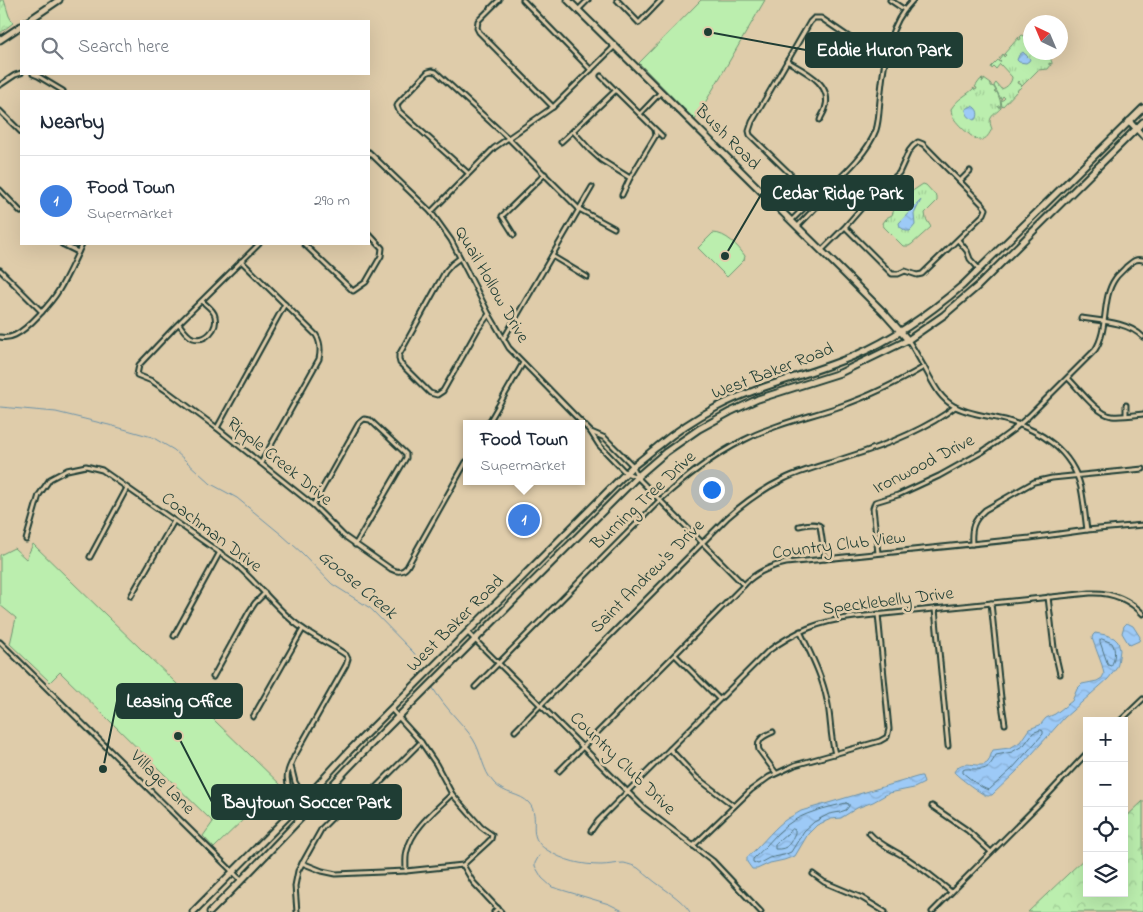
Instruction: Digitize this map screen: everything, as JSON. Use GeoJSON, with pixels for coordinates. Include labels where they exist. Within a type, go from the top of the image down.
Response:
{"type":"FeatureCollection","features":[{"type":"Feature","properties":{"kind":"main road"},"geometry":{"type":"LineString","coordinates":[[30,20],[60,0]]}},
{"type":"Feature","properties":{"kind":"main road","name":"Bush Road"},"geometry":{"type":"LineString","coordinates":[[568,0],[822,251],[908,340]]}},
{"type":"Feature","properties":{"kind":"main road"},"geometry":{"type":"LineString","coordinates":[[0,40],[20,27]]}},
{"type":"Feature","properties":{"kind":"main road","name":"West Baker Road"},"geometry":{"type":"LineString","coordinates":[[193,912],[303,801],[349,750],[634,466],[678,431],[716,407],[768,385],[855,356],[912,325],[943,302],[979,269],[1143,108]]}},
{"type":"Feature","properties":{"kind":"main road","name":"West Baker Road"},"geometry":{"type":"LineString","coordinates":[[210,912],[398,716],[575,538],[637,477],[666,452],[699,429],[758,399],[840,373],[908,340],[963,300],[1143,122]]}},
{"type":"Feature","properties":{"kind":"main road"},"geometry":{"type":"LineString","coordinates":[[1051,198],[1058,206]]}},
{"type":"Feature","properties":{"kind":"main road"},"geometry":{"type":"LineString","coordinates":[[979,269],[986,277]]}},
{"type":"Feature","properties":{"kind":"main road"},"geometry":{"type":"LineString","coordinates":[[805,373],[809,383]]}},
{"type":"Feature","properties":{"kind":"main road"},"geometry":{"type":"LineString","coordinates":[[716,407],[720,418]]}},
{"type":"Feature","properties":{"kind":"main road"},"geometry":{"type":"LineString","coordinates":[[568,531],[575,538]]}},
{"type":"Feature","properties":{"kind":"street"},"geometry":{"type":"LineString","coordinates":[[499,0],[478,21],[477,28],[479,32],[553,107]]}},
{"type":"Feature","properties":{"kind":"street"},"geometry":{"type":"LineString","coordinates":[[522,0],[591,70]]}},
{"type":"Feature","properties":{"kind":"street"},"geometry":{"type":"LineString","coordinates":[[572,4],[577,0]]}},
{"type":"Feature","properties":{"kind":"street"},"geometry":{"type":"LineString","coordinates":[[578,10],[588,0]]}},
{"type":"Feature","properties":{"kind":"street"},"geometry":{"type":"LineString","coordinates":[[617,0],[639,23],[661,0]]}},
{"type":"Feature","properties":{"kind":"street"},"geometry":{"type":"LineString","coordinates":[[890,0],[905,10]]}},
{"type":"Feature","properties":{"kind":"street"},"geometry":{"type":"LineString","coordinates":[[791,221],[810,202],[817,200],[863,153],[871,140],[876,128],[884,61],[892,33],[913,0]]}},
{"type":"Feature","properties":{"kind":"street"},"geometry":{"type":"LineString","coordinates":[[817,200],[750,136],[749,130],[752,122],[814,18],[821,18],[884,61]]}},
{"type":"Feature","properties":{"kind":"street"},"geometry":{"type":"LineString","coordinates":[[431,212],[494,148],[553,107],[615,46]]}},
{"type":"Feature","properties":{"kind":"street"},"geometry":{"type":"LineString","coordinates":[[788,61],[822,85],[826,94],[826,109],[820,120]]}},
{"type":"Feature","properties":{"kind":"street"},"geometry":{"type":"LineString","coordinates":[[468,174],[399,111],[397,106],[428,72],[436,72],[508,138],[580,209],[614,228]]}},
{"type":"Feature","properties":{"kind":"street"},"geometry":{"type":"LineString","coordinates":[[0,85],[20,73]]}},
{"type":"Feature","properties":{"kind":"street"},"geometry":{"type":"LineString","coordinates":[[36,75],[61,90]]}},
{"type":"Feature","properties":{"kind":"street"},"geometry":{"type":"LineString","coordinates":[[601,76],[662,136]]}},
{"type":"Feature","properties":{"kind":"street"},"geometry":{"type":"LineString","coordinates":[[562,142],[615,90]]}},
{"type":"Feature","properties":{"kind":"street"},"geometry":{"type":"LineString","coordinates":[[640,114],[661,92]]}},
{"type":"Feature","properties":{"kind":"street"},"geometry":{"type":"LineString","coordinates":[[0,111],[20,131]]}},
{"type":"Feature","properties":{"kind":"street"},"geometry":{"type":"LineString","coordinates":[[1128,121],[1143,136]]}},
{"type":"Feature","properties":{"kind":"street"},"geometry":{"type":"LineString","coordinates":[[622,195],[656,135],[654,129]]}},
{"type":"Feature","properties":{"kind":"street"},"geometry":{"type":"LineString","coordinates":[[574,131],[591,152],[630,178]]}},
{"type":"Feature","properties":{"kind":"street"},"geometry":{"type":"LineString","coordinates":[[822,251],[865,204],[899,173],[909,151],[918,142],[923,144],[986,209],[984,214],[958,240],[922,274],[917,276],[905,271],[892,274],[845,227]]}},
{"type":"Feature","properties":{"kind":"street","name":"Quail Hollow Drive"},"geometry":{"type":"LineString","coordinates":[[370,153],[431,212],[451,240],[489,314],[510,348],[578,420]]}},
{"type":"Feature","properties":{"kind":"street"},"geometry":{"type":"LineString","coordinates":[[960,181],[970,170]]}},
{"type":"Feature","properties":{"kind":"street"},"geometry":{"type":"LineString","coordinates":[[514,234],[502,216],[545,174]]}},
{"type":"Feature","properties":{"kind":"street"},"geometry":{"type":"LineString","coordinates":[[504,338],[592,187]]}},
{"type":"Feature","properties":{"kind":"street"},"geometry":{"type":"LineString","coordinates":[[0,190],[20,211]]}},
{"type":"Feature","properties":{"kind":"street"},"geometry":{"type":"LineString","coordinates":[[797,227],[815,208],[817,200]]}},
{"type":"Feature","properties":{"kind":"street"},"geometry":{"type":"LineString","coordinates":[[305,245],[353,291],[366,282],[381,256],[382,248],[370,235]]}},
{"type":"Feature","properties":{"kind":"street"},"geometry":{"type":"LineString","coordinates":[[958,240],[967,251],[970,260],[979,269]]}},
{"type":"Feature","properties":{"kind":"street"},"geometry":{"type":"LineString","coordinates":[[64,245],[78,252]]}},
{"type":"Feature","properties":{"kind":"street"},"geometry":{"type":"LineString","coordinates":[[0,337],[14,336],[42,312],[59,291],[82,245]]}},
{"type":"Feature","properties":{"kind":"street"},"geometry":{"type":"LineString","coordinates":[[202,301],[216,318],[212,332],[201,339],[189,335],[178,324],[258,245]]}},
{"type":"Feature","properties":{"kind":"street"},"geometry":{"type":"LineString","coordinates":[[552,256],[587,277]]}},
{"type":"Feature","properties":{"kind":"street"},"geometry":{"type":"LineString","coordinates":[[460,258],[445,272],[399,355],[400,363],[430,393],[437,395],[442,391],[478,329],[489,314]]}},
{"type":"Feature","properties":{"kind":"street"},"geometry":{"type":"LineString","coordinates":[[1104,322],[1110,289],[1116,278],[1136,259],[1143,260]]}},
{"type":"Feature","properties":{"kind":"street"},"geometry":{"type":"LineString","coordinates":[[241,261],[316,335],[320,343],[321,352],[319,359],[261,463]]}},
{"type":"Feature","properties":{"kind":"street"},"geometry":{"type":"LineString","coordinates":[[0,270],[42,312]]}},
{"type":"Feature","properties":{"kind":"street"},"geometry":{"type":"LineString","coordinates":[[216,428],[285,304]]}},
{"type":"Feature","properties":{"kind":"street"},"geometry":{"type":"LineString","coordinates":[[1081,318],[1126,326],[1143,337]]}},
{"type":"Feature","properties":{"kind":"street","name":"Ironwood Drive"},"geometry":{"type":"LineString","coordinates":[[878,553],[873,508],[875,502],[913,488],[954,468],[998,442],[1020,424],[1091,355],[1098,346],[1104,322]]}},
{"type":"Feature","properties":{"kind":"street","name":"Ripple Creek Drive"},"geometry":{"type":"LineString","coordinates":[[178,324],[139,365],[137,375],[167,390],[313,505],[354,544],[391,569],[402,572],[407,567],[463,467]]}},
{"type":"Feature","properties":{"kind":"street"},"geometry":{"type":"LineString","coordinates":[[908,340],[939,394],[955,407],[1020,424],[1047,438],[1066,458],[1077,476],[1081,488],[1087,530]]}},
{"type":"Feature","properties":{"kind":"street"},"geometry":{"type":"LineString","coordinates":[[490,420],[523,363]]}},
{"type":"Feature","properties":{"kind":"street","name":"Burning Tree Drive"},"geometry":{"type":"LineString","coordinates":[[475,687],[660,500],[703,464],[743,440],[768,429],[842,406],[886,387],[924,367]]}},
{"type":"Feature","properties":{"kind":"street"},"geometry":{"type":"LineString","coordinates":[[1068,378],[1102,412],[1111,416],[1143,414]]}},
{"type":"Feature","properties":{"kind":"street"},"geometry":{"type":"LineString","coordinates":[[1126,405],[1126,415]]}},
{"type":"Feature","properties":{"kind":"street","name":"Saint Andrew's Drive"},"geometry":{"type":"LineString","coordinates":[[515,731],[739,507],[777,483],[800,472],[883,445],[933,421],[955,407]]}},
{"type":"Feature","properties":{"kind":"street"},"geometry":{"type":"LineString","coordinates":[[313,505],[359,423],[364,419],[370,420],[406,454],[406,458],[354,544]]}},
{"type":"Feature","properties":{"kind":"street","name":"Quail Hollow Drive"},"geometry":{"type":"LineString","coordinates":[[585,427],[599,445],[626,473]]}},
{"type":"Feature","properties":{"kind":"street","name":"Quail Hollow Drive"},"geometry":{"type":"LineString","coordinates":[[590,432],[605,438],[634,466]]}},
{"type":"Feature","properties":{"kind":"street","name":"Coachman Drive"},"geometry":{"type":"LineString","coordinates":[[26,540],[38,495],[50,480],[67,470],[86,466],[102,470],[220,552],[247,574],[293,622],[343,653],[348,659],[346,665],[294,757],[288,772],[288,785],[296,799],[303,801],[311,808]]}},
{"type":"Feature","properties":{"kind":"street"},"geometry":{"type":"LineString","coordinates":[[634,466],[637,477]]}},
{"type":"Feature","properties":{"kind":"street"},"geometry":{"type":"LineString","coordinates":[[972,544],[972,530],[976,518],[985,510],[1024,486],[1052,478],[1143,470]]}},
{"type":"Feature","properties":{"kind":"street"},"geometry":{"type":"LineString","coordinates":[[626,473],[637,477],[744,585]]}},
{"type":"Feature","properties":{"kind":"street"},"geometry":{"type":"LineString","coordinates":[[90,556],[127,488]]}},
{"type":"Feature","properties":{"kind":"street"},"geometry":{"type":"LineString","coordinates":[[131,596],[174,521]]}},
{"type":"Feature","properties":{"kind":"street"},"geometry":{"type":"LineString","coordinates":[[799,526],[818,524],[820,526],[825,559]]}},
{"type":"Feature","properties":{"kind":"street","name":"Country Club View"},"geometry":{"type":"LineString","coordinates":[[559,771],[744,585],[757,573],[778,564],[1037,538],[1087,530],[1143,525]]}},
{"type":"Feature","properties":{"kind":"street"},"geometry":{"type":"LineString","coordinates":[[174,636],[220,552]]}},
{"type":"Feature","properties":{"kind":"street","name":"Specklebelly Drive"},"geometry":{"type":"LineString","coordinates":[[591,831],[627,791],[768,652],[800,631],[832,620],[1090,593],[1113,595],[1126,601],[1143,614]]}},
{"type":"Feature","properties":{"kind":"street"},"geometry":{"type":"LineString","coordinates":[[213,677],[249,612],[265,594]]}},
{"type":"Feature","properties":{"kind":"street"},"geometry":{"type":"LineString","coordinates":[[1048,597],[1054,648],[1060,674]]}},
{"type":"Feature","properties":{"kind":"street"},"geometry":{"type":"LineString","coordinates":[[992,602],[1001,698],[1006,724]]}},
{"type":"Feature","properties":{"kind":"street"},"geometry":{"type":"LineString","coordinates":[[935,609],[948,746]]}},
{"type":"Feature","properties":{"kind":"street"},"geometry":{"type":"LineString","coordinates":[[693,846],[751,790],[776,773],[795,765],[884,740],[887,737],[889,733],[878,614]]}},
{"type":"Feature","properties":{"kind":"street"},"geometry":{"type":"LineString","coordinates":[[253,717],[303,629]]}},
{"type":"Feature","properties":{"kind":"street"},"geometry":{"type":"LineString","coordinates":[[800,631],[823,684],[835,754]]}},
{"type":"Feature","properties":{"kind":"street","name":"Country Club Drive"},"geometry":{"type":"LineString","coordinates":[[467,632],[648,812],[718,866],[761,912]]}},
{"type":"Feature","properties":{"kind":"street","name":"Village Lane"},"geometry":{"type":"LineString","coordinates":[[0,642],[242,880]]}},
{"type":"Feature","properties":{"kind":"street"},"geometry":{"type":"LineString","coordinates":[[675,655],[719,699]]}},
{"type":"Feature","properties":{"kind":"street"},"geometry":{"type":"LineString","coordinates":[[1124,717],[1143,700]]}},
{"type":"Feature","properties":{"kind":"street"},"geometry":{"type":"LineString","coordinates":[[302,863],[322,872],[330,873],[406,871],[463,865],[491,839],[492,835],[481,827],[452,794],[436,764],[421,742],[391,709]]}},
{"type":"Feature","properties":{"kind":"street"},"geometry":{"type":"LineString","coordinates":[[772,732],[760,740],[758,747],[776,773]]}},
{"type":"Feature","properties":{"kind":"street"},"geometry":{"type":"LineString","coordinates":[[297,912],[296,880],[302,863],[325,824],[334,816],[361,802],[421,742]]}},
{"type":"Feature","properties":{"kind":"street"},"geometry":{"type":"LineString","coordinates":[[670,749],[696,776],[734,806]]}},
{"type":"Feature","properties":{"kind":"street"},"geometry":{"type":"LineString","coordinates":[[932,912],[1083,757]]}},
{"type":"Feature","properties":{"kind":"street","name":"Coachman Drive"},"geometry":{"type":"LineString","coordinates":[[291,765],[295,782],[303,795],[303,801]]}},
{"type":"Feature","properties":{"kind":"street"},"geometry":{"type":"LineString","coordinates":[[406,871],[406,856],[412,837],[422,824],[452,794]]}},
{"type":"Feature","properties":{"kind":"street"},"geometry":{"type":"LineString","coordinates":[[932,806],[967,830],[991,852]]}},
{"type":"Feature","properties":{"kind":"street"},"geometry":{"type":"LineString","coordinates":[[869,833],[876,840],[925,870],[951,892]]}},
{"type":"Feature","properties":{"kind":"street"},"geometry":{"type":"LineString","coordinates":[[463,865],[472,882],[501,912]]}},
{"type":"Feature","properties":{"kind":"street"},"geometry":{"type":"LineString","coordinates":[[813,874],[824,882],[862,898],[885,912]]}},
{"type":"Feature","properties":{"kind":"street"},"geometry":{"type":"LineString","coordinates":[[494,912],[498,908]]}},
{"type":"Feature","properties":{"kind":"green space"},"geometry":{"type":"Polygon","coordinates":[[[0,0],[4,0],[13,23],[0,33],[0,0]]]}},
{"type":"Feature","properties":{"kind":"green space"},"geometry":{"type":"Polygon","coordinates":[[[701,0],[765,0],[695,120],[639,63],[701,0]]]}},
{"type":"Feature","properties":{"kind":"green space"},"geometry":{"type":"Polygon","coordinates":[[[1023,35],[1023,60],[1051,60],[1052,64],[1049,63],[1051,65],[1048,69],[1038,70],[1002,107],[1001,100],[1005,98],[1003,96],[1001,99],[994,86],[996,83],[1001,89],[1005,87],[1010,83],[1012,77],[1000,64],[996,69],[991,67],[998,60],[999,62],[1001,61],[999,59],[1003,54],[1004,57],[1006,55],[1004,54],[1019,37],[1018,39],[1020,40],[1020,37],[1023,35]]]}},
{"type":"Feature","properties":{"kind":"green space"},"geometry":{"type":"Polygon","coordinates":[[[983,79],[982,82],[984,79],[994,87],[996,91],[994,92],[997,92],[1000,100],[1001,106],[998,107],[1001,108],[991,119],[992,129],[989,134],[985,139],[978,140],[961,127],[953,117],[951,109],[956,102],[974,88],[976,90],[977,88],[975,87],[983,79]]]}},
{"type":"Feature","properties":{"kind":"green space"},"geometry":{"type":"Polygon","coordinates":[[[923,184],[937,197],[937,201],[925,213],[931,227],[912,244],[903,246],[882,223],[892,215],[895,207],[899,209],[898,205],[900,206],[900,203],[909,194],[912,194],[911,192],[923,184]]]}},
{"type":"Feature","properties":{"kind":"green space"},"geometry":{"type":"Polygon","coordinates":[[[713,233],[727,238],[745,256],[744,260],[727,277],[698,248],[713,233]]]}},
{"type":"Feature","properties":{"kind":"green space"},"geometry":{"type":"Polygon","coordinates":[[[33,544],[287,791],[258,820],[250,813],[214,848],[203,836],[213,822],[60,672],[50,682],[10,644],[16,618],[0,605],[0,555],[14,548],[26,559],[33,544]]]}},
{"type":"Feature","properties":{"kind":"green space"},"geometry":{"type":"Polygon","coordinates":[[[1143,801],[1143,912],[1028,912],[1083,860],[1083,897],[1128,897],[1128,815],[1143,801]]]}},
{"type":"Feature","properties":{"kind":"water"},"geometry":{"type":"Polygon","coordinates":[[[1023,52],[1023,60],[1029,61],[1026,63],[1019,62],[1017,60],[1023,52]]]}},
{"type":"Feature","properties":{"kind":"water"},"geometry":{"type":"Polygon","coordinates":[[[972,106],[978,113],[977,118],[974,120],[968,116],[966,111],[966,109],[972,106]]]}},
{"type":"Feature","properties":{"kind":"water"},"geometry":{"type":"Polygon","coordinates":[[[921,200],[914,214],[915,225],[910,231],[906,231],[900,227],[899,223],[921,200]]]}},
{"type":"Feature","properties":{"kind":"water"},"geometry":{"type":"Polygon","coordinates":[[[1127,623],[1133,626],[1140,637],[1139,641],[1130,645],[1122,633],[1127,623]]]}},
{"type":"Feature","properties":{"kind":"water"},"geometry":{"type":"Polygon","coordinates":[[[1095,633],[1114,638],[1118,642],[1120,650],[1116,669],[1108,679],[1064,718],[1016,772],[992,795],[988,796],[970,786],[954,772],[961,765],[984,764],[988,762],[993,750],[1010,748],[1020,742],[1029,729],[1040,725],[1046,718],[1055,714],[1072,701],[1077,689],[1082,684],[1102,678],[1104,674],[1102,665],[1092,638],[1095,633]]]}},
{"type":"Feature","properties":{"kind":"water"},"geometry":{"type":"Polygon","coordinates":[[[922,776],[924,783],[914,788],[889,793],[841,818],[831,819],[817,825],[808,834],[795,856],[757,869],[752,869],[747,862],[747,857],[779,825],[801,811],[922,776]]]}},
{"type":"Feature","properties":{"kind":"waterway","name":"Goose Creek"},"geometry":{"type":"LineString","coordinates":[[0,407],[56,412],[113,426],[152,437],[174,450],[211,484],[237,498],[282,535],[332,584],[370,608],[414,653],[425,672]]}},
{"type":"Feature","properties":{"kind":"waterway","name":"Goose Creek"},"geometry":{"type":"LineString","coordinates":[[431,685],[473,739],[487,773],[494,783],[503,790],[521,797],[529,803],[533,809],[536,839],[540,845],[553,854],[573,862],[601,865],[624,863],[638,868],[677,898],[690,912]]}},
{"type":"Feature","properties":{"kind":"waterway"},"geometry":{"type":"LineString","coordinates":[[539,856],[535,866],[542,878],[552,887],[609,904],[625,912]]}},
{"type":"Feature","properties":{"kind":"place","name":"Eddie Huron Park"},"geometry":{"type":"Point","coordinates":[708,32]}},
{"type":"Feature","properties":{"kind":"place","name":"Cedar Ridge Park"},"geometry":{"type":"Point","coordinates":[725,256]}},
{"type":"Feature","properties":{"kind":"place","name":"Food Town"},"geometry":{"type":"Point","coordinates":[524,520]}},
{"type":"Feature","properties":{"kind":"place","name":"Baytown Soccer Park"},"geometry":{"type":"Point","coordinates":[178,736]}},
{"type":"Feature","properties":{"kind":"place","name":"Leasing Office"},"geometry":{"type":"Point","coordinates":[103,769]}}]}
